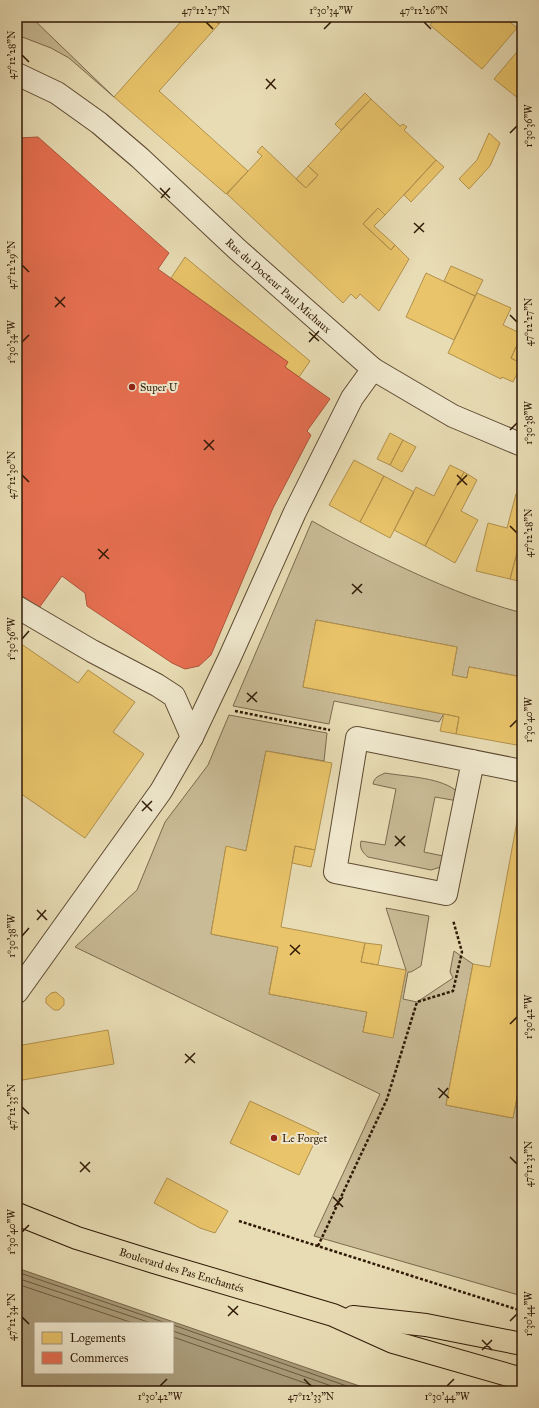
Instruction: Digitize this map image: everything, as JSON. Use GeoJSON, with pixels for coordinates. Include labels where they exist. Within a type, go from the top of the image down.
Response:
{"type":"FeatureCollection","features":[{"type":"Feature","properties":{"kind":"main road","name":"Boulevard des Pas Enchantés"},"geometry":{"type":"LineString","coordinates":[[22,1215],[77,1238],[333,1315],[392,1342],[522,1379]]}},
{"type":"Feature","properties":{"kind":"main road","name":"Boulevard des Pas Enchantés"},"geometry":{"type":"LineString","coordinates":[[333,1315],[426,1325],[522,1344]]}},
{"type":"Feature","properties":{"kind":"street","name":"Rue du Docteur Paul Michaux"},"geometry":{"type":"LineString","coordinates":[[17,74],[57,93],[98,123],[140,158],[238,250],[373,369],[453,416],[522,445]]}},
{"type":"Feature","properties":{"kind":"street"},"geometry":{"type":"LineString","coordinates":[[17,992],[160,791],[192,737],[295,512],[352,398],[373,369]]}},
{"type":"Feature","properties":{"kind":"street"},"geometry":{"type":"LineString","coordinates":[[17,607],[92,651],[157,685],[174,696],[192,737]]}},
{"type":"Feature","properties":{"kind":"street"},"geometry":{"type":"LineString","coordinates":[[473,761],[446,894],[335,872],[357,738],[473,761],[522,771]]}},
{"type":"Feature","properties":{"kind":"path"},"geometry":{"type":"LineString","coordinates":[[232,711],[333,730],[357,738]]}},
{"type":"Feature","properties":{"kind":"path"},"geometry":{"type":"LineString","coordinates":[[318,1246],[387,1099],[417,1002],[453,991],[462,952],[446,894]]}},
{"type":"Feature","properties":{"kind":"path"},"geometry":{"type":"LineString","coordinates":[[239,1221],[522,1311]]}},
{"type":"Feature","properties":{"kind":"shaded area"},"geometry":{"type":"Polygon","coordinates":[[[25,17],[31,17],[114,97],[69,58],[51,48],[17,35],[17,27],[25,17]]]}},
{"type":"Feature","properties":{"kind":"shaded area"},"geometry":{"type":"Polygon","coordinates":[[[312,521],[423,577],[471,597],[522,613],[522,677],[469,667],[467,678],[452,675],[457,647],[316,620],[303,687],[444,714],[439,722],[334,701],[329,724],[233,706],[312,521]]]}},
{"type":"Feature","properties":{"kind":"shaded area"},"geometry":{"type":"Polygon","coordinates":[[[229,715],[327,733],[324,761],[266,751],[246,851],[226,847],[211,934],[278,947],[269,994],[367,1012],[363,1032],[393,1037],[406,970],[386,908],[429,916],[421,966],[411,972],[408,972],[403,999],[417,1002],[453,978],[450,972],[454,951],[473,964],[446,1105],[513,1118],[522,1070],[522,1296],[314,1236],[380,1094],[75,947],[137,890],[165,822],[208,765],[229,715]]]}},
{"type":"Feature","properties":{"kind":"shaded area"},"geometry":{"type":"Polygon","coordinates":[[[385,773],[424,778],[444,784],[459,793],[458,801],[435,797],[424,852],[448,857],[444,866],[431,870],[368,857],[363,852],[361,848],[361,841],[385,845],[396,789],[373,784],[376,778],[385,773]]]}},
{"type":"Feature","properties":{"kind":"water"},"geometry":{"type":"Polygon","coordinates":[[[17,1268],[174,1322],[34,1322],[34,1374],[174,1374],[174,1322],[374,1391],[17,1391],[17,1268]]]}},
{"type":"Feature","properties":{"kind":"building: Logements"},"geometry":{"type":"Polygon","coordinates":[[[185,17],[210,17],[219,24],[159,91],[248,171],[226,194],[114,97],[185,17]]]}},
{"type":"Feature","properties":{"kind":"building: Logements"},"geometry":{"type":"Polygon","coordinates":[[[210,17],[225,17],[219,24],[210,17]]]}},
{"type":"Feature","properties":{"kind":"building: Logements"},"geometry":{"type":"Polygon","coordinates":[[[436,17],[490,17],[496,22],[501,17],[504,17],[517,28],[482,69],[430,25],[436,17]]]}},
{"type":"Feature","properties":{"kind":"building: Logements"},"geometry":{"type":"Polygon","coordinates":[[[522,46],[522,96],[519,99],[494,79],[522,46]]]}},
{"type":"Feature","properties":{"kind":"building: Logements"},"geometry":{"type":"Polygon","coordinates":[[[365,93],[371,99],[341,130],[335,124],[365,93]]]}},
{"type":"Feature","properties":{"kind":"building: Logements"},"geometry":{"type":"Polygon","coordinates":[[[371,99],[400,126],[403,124],[407,127],[404,130],[436,160],[385,215],[378,208],[363,224],[391,250],[395,245],[409,259],[379,311],[360,294],[356,299],[351,294],[343,303],[227,194],[262,156],[257,152],[262,146],[306,188],[318,175],[308,166],[371,99]]]}},
{"type":"Feature","properties":{"kind":"building: Logements"},"geometry":{"type":"Polygon","coordinates":[[[489,133],[500,143],[490,166],[469,189],[459,179],[477,160],[489,133]]]}},
{"type":"Feature","properties":{"kind":"building: Logements"},"geometry":{"type":"Polygon","coordinates":[[[436,160],[444,167],[411,202],[404,195],[436,160]]]}},
{"type":"Feature","properties":{"kind":"building: Logements"},"geometry":{"type":"Polygon","coordinates":[[[308,166],[318,175],[306,188],[296,179],[308,166]]]}},
{"type":"Feature","properties":{"kind":"building: Logements"},"geometry":{"type":"Polygon","coordinates":[[[378,208],[385,215],[374,226],[395,245],[391,250],[363,224],[378,208]]]}},
{"type":"Feature","properties":{"kind":"building: Logements"},"geometry":{"type":"Polygon","coordinates":[[[185,257],[310,361],[299,377],[285,367],[288,362],[171,278],[185,257]]]}},
{"type":"Feature","properties":{"kind":"building: Logements"},"geometry":{"type":"Polygon","coordinates":[[[451,266],[483,280],[475,296],[444,281],[451,266]]]}},
{"type":"Feature","properties":{"kind":"building: Logements"},"geometry":{"type":"Polygon","coordinates":[[[426,273],[475,296],[454,340],[406,317],[426,273]]]}},
{"type":"Feature","properties":{"kind":"building: Logements"},"geometry":{"type":"Polygon","coordinates":[[[477,293],[511,308],[503,325],[522,334],[511,358],[522,364],[513,382],[502,377],[501,379],[448,353],[477,293]]]}},
{"type":"Feature","properties":{"kind":"building: Logements"},"geometry":{"type":"Polygon","coordinates":[[[516,347],[522,350],[522,364],[511,358],[516,347]]]}},
{"type":"Feature","properties":{"kind":"building: Logements"},"geometry":{"type":"Polygon","coordinates":[[[390,433],[403,440],[390,465],[377,459],[390,433]]]}},
{"type":"Feature","properties":{"kind":"building: Logements"},"geometry":{"type":"Polygon","coordinates":[[[403,440],[416,447],[402,472],[390,465],[403,440]]]}},
{"type":"Feature","properties":{"kind":"building: Logements"},"geometry":{"type":"Polygon","coordinates":[[[354,460],[384,476],[360,522],[329,505],[354,460]]]}},
{"type":"Feature","properties":{"kind":"building: Logements"},"geometry":{"type":"Polygon","coordinates":[[[450,465],[464,472],[425,546],[394,530],[416,487],[434,496],[450,465]]]}},
{"type":"Feature","properties":{"kind":"building: Logements"},"geometry":{"type":"Polygon","coordinates":[[[464,472],[477,480],[461,511],[478,520],[455,563],[425,546],[464,472]]]}},
{"type":"Feature","properties":{"kind":"building: Logements"},"geometry":{"type":"Polygon","coordinates":[[[384,476],[414,492],[390,538],[360,522],[384,476]]]}},
{"type":"Feature","properties":{"kind":"building: Logements"},"geometry":{"type":"Polygon","coordinates":[[[516,494],[522,496],[522,534],[510,579],[476,571],[488,523],[507,528],[516,494]]]}},
{"type":"Feature","properties":{"kind":"building: Logements"},"geometry":{"type":"Polygon","coordinates":[[[522,534],[522,582],[510,579],[522,534]]]}},
{"type":"Feature","properties":{"kind":"building: Logements"},"geometry":{"type":"Polygon","coordinates":[[[316,620],[457,647],[452,675],[467,678],[469,667],[522,677],[522,746],[456,734],[459,717],[303,687],[316,620]]]}},
{"type":"Feature","properties":{"kind":"building: Logements"},"geometry":{"type":"Polygon","coordinates":[[[17,641],[78,683],[88,670],[135,702],[113,732],[144,754],[85,838],[17,791],[17,641]]]}},
{"type":"Feature","properties":{"kind":"building: Logements"},"geometry":{"type":"Polygon","coordinates":[[[444,714],[459,717],[456,734],[440,731],[444,714]]]}},
{"type":"Feature","properties":{"kind":"building: Logements"},"geometry":{"type":"Polygon","coordinates":[[[266,751],[332,763],[315,850],[295,846],[281,927],[365,943],[361,962],[406,970],[393,1038],[363,1032],[367,1012],[269,994],[278,947],[211,934],[226,846],[246,851],[266,751]]]}},
{"type":"Feature","properties":{"kind":"building: Logements"},"geometry":{"type":"Polygon","coordinates":[[[519,811],[522,811],[522,1070],[513,1118],[446,1105],[473,964],[490,967],[519,811]]]}},
{"type":"Feature","properties":{"kind":"building: Logements"},"geometry":{"type":"Polygon","coordinates":[[[295,846],[315,850],[311,867],[292,863],[295,846]]]}},
{"type":"Feature","properties":{"kind":"building: Logements"},"geometry":{"type":"Polygon","coordinates":[[[365,943],[382,945],[378,965],[361,962],[365,943]]]}},
{"type":"Feature","properties":{"kind":"building: Logements"},"geometry":{"type":"Polygon","coordinates":[[[56,992],[64,999],[64,1005],[59,1010],[54,1010],[46,1003],[46,998],[51,993],[56,992]]]}},
{"type":"Feature","properties":{"kind":"building: Logements"},"geometry":{"type":"Polygon","coordinates":[[[108,1030],[114,1064],[17,1081],[17,1046],[108,1030]]]}},
{"type":"Feature","properties":{"kind":"building: Logements","name":"Le Forget"},"geometry":{"type":"Polygon","coordinates":[[[250,1101],[319,1133],[299,1175],[230,1143],[250,1101]]]}},
{"type":"Feature","properties":{"kind":"building: Logements"},"geometry":{"type":"Polygon","coordinates":[[[167,1178],[228,1211],[215,1233],[200,1228],[154,1203],[167,1178]]]}},
{"type":"Feature","properties":{"kind":"building: Commerces"},"geometry":{"type":"Polygon","coordinates":[[[38,137],[169,253],[158,269],[288,362],[285,367],[330,399],[307,431],[311,435],[273,508],[211,655],[199,666],[185,669],[172,663],[87,606],[85,593],[62,576],[39,608],[17,592],[17,138],[38,137]]]}},
{"type":"Feature","properties":{"kind":"place","name":"Super U"},"geometry":{"type":"Point","coordinates":[132,387]}},
{"type":"Feature","properties":{"kind":"place","name":"Le Forget"},"geometry":{"type":"Point","coordinates":[274,1138]}}]}
